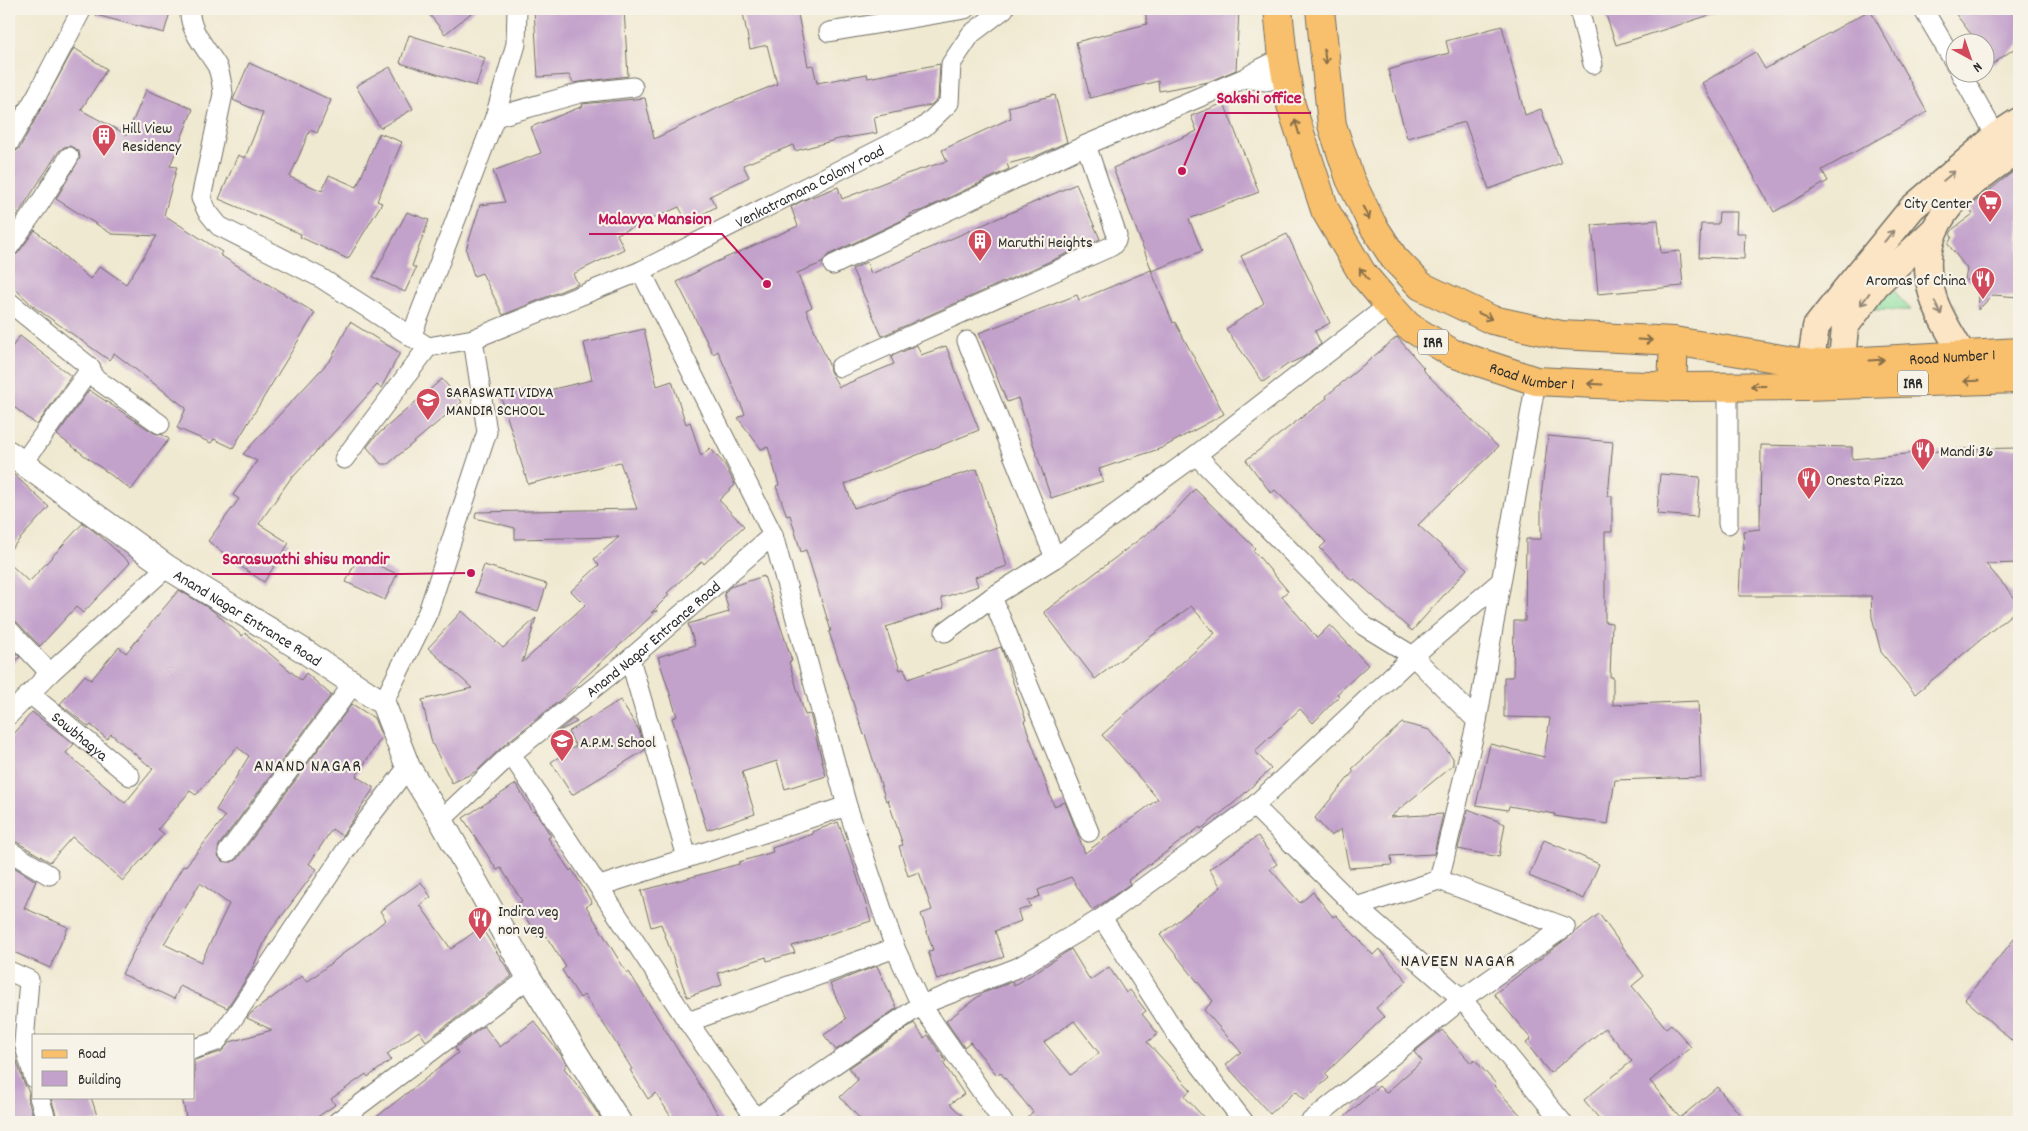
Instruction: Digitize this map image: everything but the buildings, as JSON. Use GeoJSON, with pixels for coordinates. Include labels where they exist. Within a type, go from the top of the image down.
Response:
{"type":"FeatureCollection","features":[{"type":"Feature","properties":{"kind":"main road","name":"Road Number 1"},"geometry":{"type":"LineString","coordinates":[[1278,9],[1284,67],[1296,124],[1325,210],[1362,273],[1389,305],[1408,326],[1452,353],[1536,381],[1672,387],[1728,387],[1809,375],[1841,373],[1962,354],[2019,352]]}},
{"type":"Feature","properties":{"kind":"main road","name":"Road Number 1"},"geometry":{"type":"LineString","coordinates":[[1320,9],[1332,125],[1350,179],[1372,224],[1394,258],[1422,286],[1492,320],[1561,335],[1674,341],[1809,375]]}},
{"type":"Feature","properties":{"kind":"main road"},"geometry":{"type":"LineString","coordinates":[[1809,375],[1816,327],[1912,208],[1996,136],[2019,121]]}},
{"type":"Feature","properties":{"kind":"main road"},"geometry":{"type":"LineString","coordinates":[[1962,354],[1934,302],[1928,278],[1926,257],[1936,227],[1946,209],[1960,194],[2019,149]]}},
{"type":"Feature","properties":{"kind":"main road"},"geometry":{"type":"LineString","coordinates":[[1841,373],[1845,327],[1876,284],[1936,227]]}},
{"type":"Feature","properties":{"kind":"main road"},"geometry":{"type":"LineString","coordinates":[[1672,387],[1674,341]]}},
{"type":"Feature","properties":{"kind":"main road","name":"Road Number 1"},"geometry":{"type":"LineString","coordinates":[[1841,373],[2019,379]]}},
{"type":"Feature","properties":{"kind":"street"},"geometry":{"type":"LineString","coordinates":[[9,143],[38,93],[82,9]]}},
{"type":"Feature","properties":{"kind":"street"},"geometry":{"type":"LineString","coordinates":[[190,9],[189,16],[200,40],[217,66],[222,78],[223,94],[217,130],[201,198],[207,211],[219,226],[321,278],[428,347],[344,459]]}},
{"type":"Feature","properties":{"kind":"street"},"geometry":{"type":"LineString","coordinates":[[412,337],[496,117],[516,44],[517,9]]}},
{"type":"Feature","properties":{"kind":"street"},"geometry":{"type":"LineString","coordinates":[[829,32],[965,9]]}},
{"type":"Feature","properties":{"kind":"street","name":"Venkatramana Colony road"},"geometry":{"type":"LineString","coordinates":[[428,347],[473,339],[641,271],[924,127],[949,103],[951,64],[971,34],[1004,9]]}},
{"type":"Feature","properties":{"kind":"street"},"geometry":{"type":"LineString","coordinates":[[1579,9],[1593,64]]}},
{"type":"Feature","properties":{"kind":"street"},"geometry":{"type":"LineString","coordinates":[[1923,9],[1946,48]]}},
{"type":"Feature","properties":{"kind":"street"},"geometry":{"type":"LineString","coordinates":[[833,265],[1086,145],[1245,78],[1266,81],[1284,67]]}},
{"type":"Feature","properties":{"kind":"street"},"geometry":{"type":"LineString","coordinates":[[1966,82],[1996,136]]}},
{"type":"Feature","properties":{"kind":"street"},"geometry":{"type":"LineString","coordinates":[[496,117],[580,94],[633,87]]}},
{"type":"Feature","properties":{"kind":"street"},"geometry":{"type":"LineString","coordinates":[[840,368],[1112,246],[1116,241],[1116,236],[1086,145]]}},
{"type":"Feature","properties":{"kind":"street"},"geometry":{"type":"LineString","coordinates":[[9,247],[35,212],[69,157]]}},
{"type":"Feature","properties":{"kind":"street"},"geometry":{"type":"LineString","coordinates":[[641,271],[773,535],[847,806],[895,948],[921,1005],[1003,1122]]}},
{"type":"Feature","properties":{"kind":"street"},"geometry":{"type":"LineString","coordinates":[[9,302],[91,368],[16,458]]}},
{"type":"Feature","properties":{"kind":"street"},"geometry":{"type":"LineString","coordinates":[[945,632],[992,598],[1055,558],[1196,455],[1389,305]]}},
{"type":"Feature","properties":{"kind":"street"},"geometry":{"type":"LineString","coordinates":[[473,339],[487,432],[428,612],[383,703],[408,767],[441,820],[529,978],[619,1122]]}},
{"type":"Feature","properties":{"kind":"street"},"geometry":{"type":"LineString","coordinates":[[967,341],[1055,558]]}},
{"type":"Feature","properties":{"kind":"street"},"geometry":{"type":"LineString","coordinates":[[88,373],[160,424]]}},
{"type":"Feature","properties":{"kind":"street"},"geometry":{"type":"LineString","coordinates":[[1439,880],[1477,721],[1536,381]]}},
{"type":"Feature","properties":{"kind":"street"},"geometry":{"type":"LineString","coordinates":[[1728,387],[1728,524]]}},
{"type":"Feature","properties":{"kind":"street"},"geometry":{"type":"LineString","coordinates":[[1196,455],[1364,626],[1413,656],[1477,721]]}},
{"type":"Feature","properties":{"kind":"street","name":"Anand Nagar Entrance Road"},"geometry":{"type":"LineString","coordinates":[[16,458],[167,567],[301,649],[383,703]]}},
{"type":"Feature","properties":{"kind":"street","name":"Anand Nagar Entrance Road"},"geometry":{"type":"LineString","coordinates":[[441,820],[511,754],[630,659],[773,535]]}},
{"type":"Feature","properties":{"kind":"street"},"geometry":{"type":"LineString","coordinates":[[9,715],[50,673],[167,567]]}},
{"type":"Feature","properties":{"kind":"street"},"geometry":{"type":"LineString","coordinates":[[511,754],[600,886],[688,1022],[756,1120],[921,1005],[1019,967],[1102,918],[1254,806],[1413,656],[1501,581]]}},
{"type":"Feature","properties":{"kind":"street"},"geometry":{"type":"LineString","coordinates":[[992,598],[1089,832]]}},
{"type":"Feature","properties":{"kind":"street"},"geometry":{"type":"LineString","coordinates":[[9,630],[50,673]]}},
{"type":"Feature","properties":{"kind":"street"},"geometry":{"type":"LineString","coordinates":[[630,659],[687,857]]}},
{"type":"Feature","properties":{"kind":"street"},"geometry":{"type":"LineString","coordinates":[[228,852],[354,683]]}},
{"type":"Feature","properties":{"kind":"street","name":"Sowbhagya"},"geometry":{"type":"LineString","coordinates":[[30,694],[130,776]]}},
{"type":"Feature","properties":{"kind":"street"},"geometry":{"type":"LineString","coordinates":[[195,1049],[217,1041],[238,1013],[358,832],[408,767]]}},
{"type":"Feature","properties":{"kind":"street"},"geometry":{"type":"LineString","coordinates":[[600,886],[847,806]]}},
{"type":"Feature","properties":{"kind":"street"},"geometry":{"type":"LineString","coordinates":[[1254,806],[1356,907],[1462,1000],[1562,1122]]}},
{"type":"Feature","properties":{"kind":"street"},"geometry":{"type":"LineString","coordinates":[[9,851],[49,875]]}},
{"type":"Feature","properties":{"kind":"street"},"geometry":{"type":"LineString","coordinates":[[1310,1122],[1462,1000],[1565,927],[1439,880],[1356,907]]}},
{"type":"Feature","properties":{"kind":"street"},"geometry":{"type":"LineString","coordinates":[[1102,918],[1177,1035],[1244,1122]]}},
{"type":"Feature","properties":{"kind":"street"},"geometry":{"type":"LineString","coordinates":[[688,1022],[895,948]]}},
{"type":"Feature","properties":{"kind":"street"},"geometry":{"type":"LineString","coordinates":[[9,971],[28,980],[22,1043],[32,1072]]}},
{"type":"Feature","properties":{"kind":"street"},"geometry":{"type":"LineString","coordinates":[[337,1122],[529,978]]}},
{"type":"Feature","properties":{"kind":"street"},"geometry":{"type":"LineString","coordinates":[[40,1098],[47,1122]]}},
{"type":"Feature","properties":{"kind":"green space"},"geometry":{"type":"Polygon","coordinates":[[[1889,280],[1898,296],[1911,310],[1836,310],[1889,280]]]}},
{"type":"Feature","properties":{"kind":"place","name":"Hill View Residency"},"geometry":{"type":"Point","coordinates":[104,157]}},
{"type":"Feature","properties":{"kind":"place","name":"Sakshi office"},"geometry":{"type":"Point","coordinates":[1182,171]}},
{"type":"Feature","properties":{"kind":"place","name":"City Center"},"geometry":{"type":"Point","coordinates":[1990,223]}},
{"type":"Feature","properties":{"kind":"place","name":"Maruthi Heights"},"geometry":{"type":"Point","coordinates":[980,262]}},
{"type":"Feature","properties":{"kind":"place","name":"Malavya Mansion"},"geometry":{"type":"Point","coordinates":[767,284]}},
{"type":"Feature","properties":{"kind":"place","name":"Aromas of China"},"geometry":{"type":"Point","coordinates":[1983,300]}},
{"type":"Feature","properties":{"kind":"place","name":"SARASWATI VIDYA MANDIR SCHOOL"},"geometry":{"type":"Point","coordinates":[428,421]}},
{"type":"Feature","properties":{"kind":"place","name":"Mandi 36"},"geometry":{"type":"Point","coordinates":[1923,471]}},
{"type":"Feature","properties":{"kind":"place","name":"Onesta Pizza"},"geometry":{"type":"Point","coordinates":[1809,500]}},
{"type":"Feature","properties":{"kind":"place","name":"Saraswathi shisu mandir"},"geometry":{"type":"Point","coordinates":[471,573]}},
{"type":"Feature","properties":{"kind":"place","name":"A.P.M. School"},"geometry":{"type":"Point","coordinates":[562,762]}},
{"type":"Feature","properties":{"kind":"place","name":"Indira veg non veg"},"geometry":{"type":"Point","coordinates":[480,940]}},
{"type":"Feature","properties":{"kind":"district","name":"ANAND NAGAR"},"geometry":{"type":"Point","coordinates":[308,765]}},
{"type":"Feature","properties":{"kind":"district","name":"NAVEEN NAGAR"},"geometry":{"type":"Point","coordinates":[1458,960]}}]}
